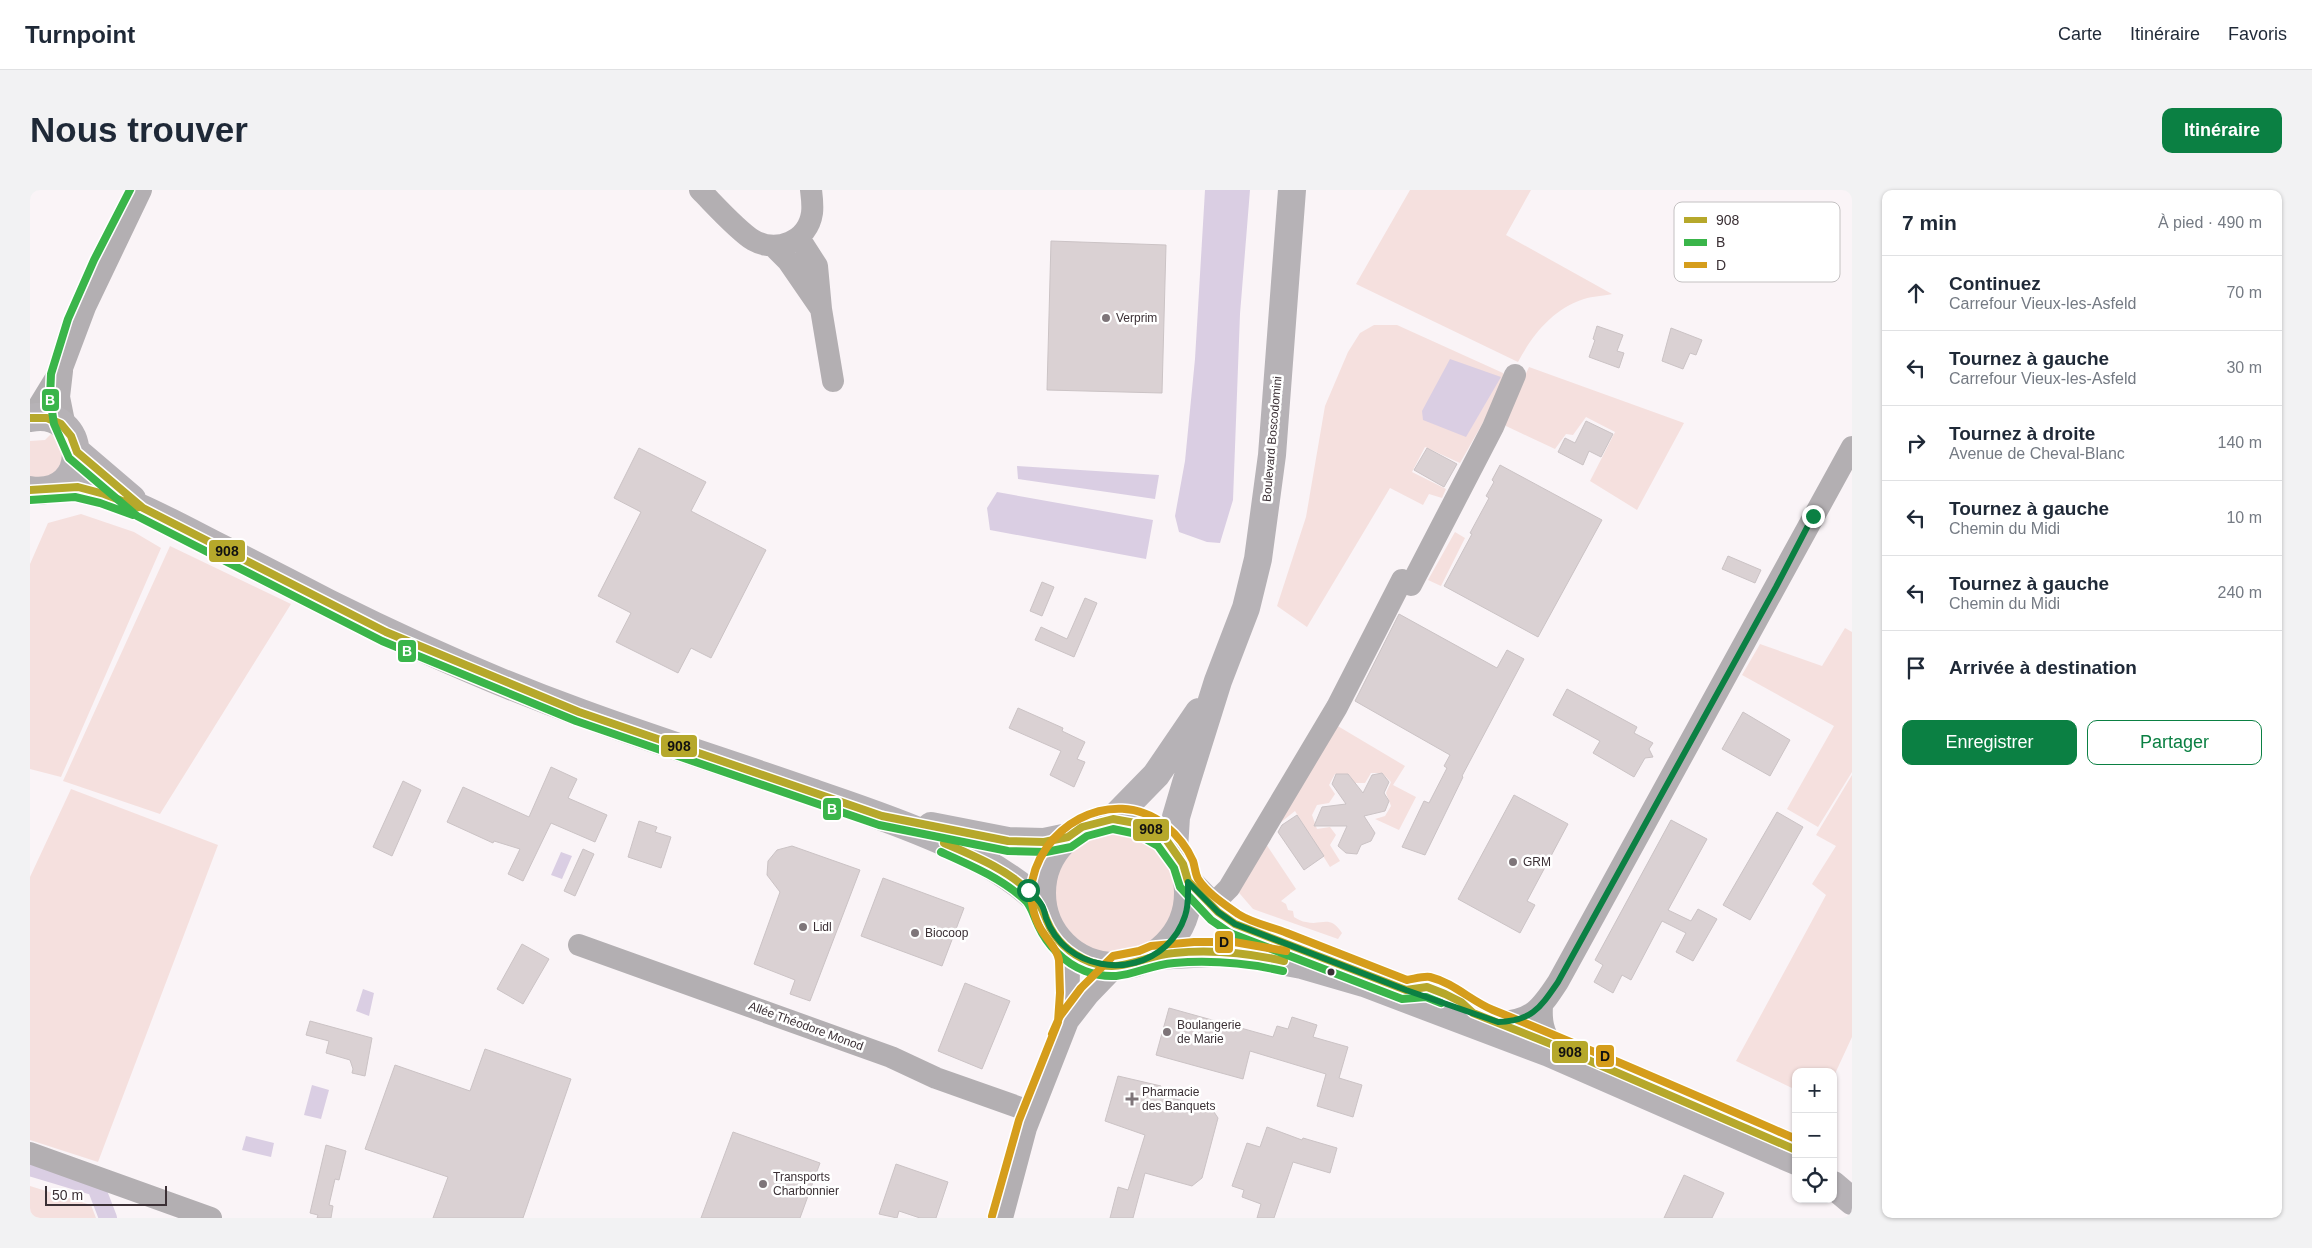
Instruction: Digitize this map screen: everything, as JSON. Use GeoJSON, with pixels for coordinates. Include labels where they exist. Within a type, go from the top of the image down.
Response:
{"type":"FeatureCollection","features":[{"type":"Feature","properties":{"kind":"main road","name":"Boulevard Boscodomini"},"geometry":{"type":"LineString","coordinates":[[1174,849],[1176,817],[1218,681],[1246,608],[1258,558],[1272,455],[1292,190]]}},
{"type":"Feature","properties":{"kind":"main road"},"geometry":{"type":"LineString","coordinates":[[31,418],[50,418],[65,427],[71,434],[76,452],[72,472],[57,487]]}},
{"type":"Feature","properties":{"kind":"main road"},"geometry":{"type":"LineString","coordinates":[[76,452],[143,508]]}},
{"type":"Feature","properties":{"kind":"main road"},"geometry":{"type":"LineString","coordinates":[[30,490],[48,491],[57,487],[71,486],[143,508],[386,632],[518,688],[579,712],[882,816],[964,852],[1028,890],[1042,905]]}},
{"type":"Feature","properties":{"kind":"main road","name":"Boulevard Boscodomini"},"geometry":{"type":"LineString","coordinates":[[1113,819],[1156,775],[1188,730],[1218,681]]}},
{"type":"Feature","properties":{"kind":"main road"},"geometry":{"type":"LineString","coordinates":[[882,816],[1008,841],[1044,842],[1068,837]]}},
{"type":"Feature","properties":{"kind":"main road"},"geometry":{"type":"LineString","coordinates":[[1113,819],[1128,820],[1147,827],[1165,838],[1183,864],[1188,882],[1185,916],[1178,931],[1167,945],[1142,962],[1116,966],[1098,964],[1081,958],[1066,948],[1055,936],[1047,921],[1042,905],[1042,886],[1046,867],[1055,851],[1068,837],[1082,827],[1113,819]]}},
{"type":"Feature","properties":{"kind":"main road"},"geometry":{"type":"LineString","coordinates":[[1188,882],[1235,924],[1281,943],[1498,1022],[1792,1148]]}},
{"type":"Feature","properties":{"kind":"main road"},"geometry":{"type":"LineString","coordinates":[[1153,956],[1194,952],[1241,953],[1302,965],[1364,983],[1549,1053],[1792,1159]]}},
{"type":"Feature","properties":{"kind":"main road"},"geometry":{"type":"LineString","coordinates":[[1837,1171],[1852,1180]]}},
{"type":"Feature","properties":{"kind":"main road"},"geometry":{"type":"LineString","coordinates":[[1837,1188],[1852,1201]]}},
{"type":"Feature","properties":{"kind":"street"},"geometry":{"type":"LineString","coordinates":[[31,418],[62,368],[85,307],[141,190]]}},
{"type":"Feature","properties":{"kind":"street"},"geometry":{"type":"LineString","coordinates":[[700,190],[752,240],[774,247],[786,245],[799,238],[812,215],[811,190]]}},
{"type":"Feature","properties":{"kind":"street"},"geometry":{"type":"LineString","coordinates":[[799,238],[817,266],[821,309],[833,381]]}},
{"type":"Feature","properties":{"kind":"street"},"geometry":{"type":"LineString","coordinates":[[774,247],[788,261],[821,309]]}},
{"type":"Feature","properties":{"kind":"street"},"geometry":{"type":"LineString","coordinates":[[62,368],[59,397],[65,427]]}},
{"type":"Feature","properties":{"kind":"street"},"geometry":{"type":"LineString","coordinates":[[1212,905],[1229,888],[1337,707],[1402,580],[1411,585],[1493,427],[1515,375]]}},
{"type":"Feature","properties":{"kind":"street"},"geometry":{"type":"LineString","coordinates":[[1498,1022],[1521,1020],[1542,1006],[1558,982],[1776,587],[1798,541],[1852,447]]}},
{"type":"Feature","properties":{"kind":"street","name":"Allée Théodore Monod"},"geometry":{"type":"LineString","coordinates":[[579,944],[883,1054],[936,1078],[1032,1112]]}},
{"type":"Feature","properties":{"kind":"street"},"geometry":{"type":"LineString","coordinates":[[1066,948],[1069,968],[1068,1021]]}},
{"type":"Feature","properties":{"kind":"street"},"geometry":{"type":"LineString","coordinates":[[1002,1218],[1032,1112],[1068,1021],[1094,988],[1116,966]]}},
{"type":"Feature","properties":{"kind":"street"},"geometry":{"type":"LineString","coordinates":[[1542,1006],[1541,1022],[1551,1044]]}},
{"type":"Feature","properties":{"kind":"street"},"geometry":{"type":"LineString","coordinates":[[30,1153],[211,1218]]}},
{"type":"Feature","properties":{"kind":"shaded area"},"geometry":{"type":"Polygon","coordinates":[[[1205,190],[1250,190],[1240,314],[1233,500],[1220,543],[1207,542],[1179,532],[1175,516],[1185,461],[1195,359],[1205,190]]]}},
{"type":"Feature","properties":{"kind":"shaded area"},"geometry":{"type":"Polygon","coordinates":[[[1410,190],[1531,190],[1506,235],[1612,294],[1591,297],[1573,303],[1553,316],[1537,332],[1518,362],[1356,284],[1410,190]]]}},
{"type":"Feature","properties":{"kind":"shaded area"},"geometry":{"type":"Polygon","coordinates":[[[1374,325],[1397,325],[1503,373],[1506,382],[1460,463],[1425,447],[1412,472],[1446,489],[1442,498],[1429,494],[1423,505],[1390,488],[1307,627],[1277,606],[1306,517],[1325,406],[1348,352],[1360,333],[1374,325]]]}},
{"type":"Feature","properties":{"kind":"shaded area"},"geometry":{"type":"Polygon","coordinates":[[[1450,359],[1501,377],[1466,437],[1423,420],[1422,411],[1450,359]]]}},
{"type":"Feature","properties":{"kind":"shaded area"},"geometry":{"type":"Polygon","coordinates":[[[1529,367],[1684,423],[1637,510],[1590,481],[1615,432],[1586,417],[1573,435],[1566,434],[1555,449],[1506,426],[1504,421],[1529,367]]]}},
{"type":"Feature","properties":{"kind":"shaded area"},"geometry":{"type":"Polygon","coordinates":[[[53,432],[59,438],[65,458],[52,476],[30,478],[30,441],[45,440],[53,432]]]}},
{"type":"Feature","properties":{"kind":"shaded area"},"geometry":{"type":"Polygon","coordinates":[[[1017,466],[1159,475],[1155,499],[1018,479],[1017,466]]]}},
{"type":"Feature","properties":{"kind":"shaded area"},"geometry":{"type":"Polygon","coordinates":[[[997,492],[1153,520],[1146,559],[990,530],[987,508],[997,492]]]}},
{"type":"Feature","properties":{"kind":"shaded area"},"geometry":{"type":"Polygon","coordinates":[[[81,514],[134,532],[161,548],[61,777],[30,769],[30,564],[48,523],[81,514]]]}},
{"type":"Feature","properties":{"kind":"shaded area"},"geometry":{"type":"Polygon","coordinates":[[[1455,532],[1465,538],[1441,586],[1428,580],[1455,532]]]}},
{"type":"Feature","properties":{"kind":"shaded area"},"geometry":{"type":"Polygon","coordinates":[[[170,546],[291,604],[160,814],[63,781],[170,546]]]}},
{"type":"Feature","properties":{"kind":"shaded area"},"geometry":{"type":"Polygon","coordinates":[[[1845,628],[1852,632],[1852,772],[1818,827],[1787,809],[1834,726],[1742,675],[1760,644],[1822,666],[1845,628]]]}},
{"type":"Feature","properties":{"kind":"shaded area"},"geometry":{"type":"Polygon","coordinates":[[[1331,722],[1405,766],[1393,785],[1416,797],[1399,830],[1375,819],[1385,816],[1391,806],[1386,793],[1391,782],[1382,773],[1371,773],[1365,783],[1355,783],[1348,774],[1335,774],[1329,785],[1335,794],[1329,803],[1317,805],[1312,815],[1317,829],[1330,827],[1336,835],[1330,845],[1340,861],[1330,867],[1295,811],[1270,831],[1331,722]]]}},
{"type":"Feature","properties":{"kind":"shaded area"},"geometry":{"type":"Polygon","coordinates":[[[1852,775],[1852,1037],[1837,1069],[1792,1068],[1792,1088],[1736,1061],[1826,895],[1812,884],[1836,846],[1816,835],[1852,775]]]}},
{"type":"Feature","properties":{"kind":"shaded area"},"geometry":{"type":"Polygon","coordinates":[[[71,789],[218,845],[98,1162],[30,1140],[30,877],[71,789]]]}},
{"type":"Feature","properties":{"kind":"shaded area"},"geometry":{"type":"Polygon","coordinates":[[[1115,834],[1127,835],[1138,839],[1149,844],[1158,852],[1166,861],[1171,872],[1175,883],[1175,907],[1171,918],[1166,929],[1158,938],[1149,946],[1138,951],[1127,955],[1115,956],[1103,955],[1092,951],[1081,946],[1072,938],[1064,929],[1059,918],[1055,907],[1054,895],[1055,883],[1059,872],[1064,861],[1072,852],[1081,844],[1092,839],[1103,835],[1115,834]]]}},
{"type":"Feature","properties":{"kind":"shaded area"},"geometry":{"type":"Polygon","coordinates":[[[1266,844],[1296,889],[1281,901],[1286,904],[1288,910],[1293,911],[1294,917],[1302,921],[1312,923],[1329,922],[1333,924],[1342,933],[1338,939],[1253,909],[1234,887],[1266,844]]]}},
{"type":"Feature","properties":{"kind":"shaded area"},"geometry":{"type":"Polygon","coordinates":[[[561,852],[572,856],[562,879],[551,875],[561,852]]]}},
{"type":"Feature","properties":{"kind":"shaded area"},"geometry":{"type":"Polygon","coordinates":[[[363,989],[374,993],[369,1016],[356,1011],[363,989]]]}},
{"type":"Feature","properties":{"kind":"shaded area"},"geometry":{"type":"Polygon","coordinates":[[[312,1085],[329,1090],[321,1119],[304,1115],[312,1085]]]}},
{"type":"Feature","properties":{"kind":"shaded area"},"geometry":{"type":"Polygon","coordinates":[[[246,1136],[274,1143],[271,1157],[242,1150],[246,1136]]]}},
{"type":"Feature","properties":{"kind":"shaded area"},"geometry":{"type":"Polygon","coordinates":[[[30,1186],[91,1205],[96,1218],[30,1218],[30,1186]]]}},
{"type":"Feature","properties":{"kind":"building","name":"Verprim"},"geometry":{"type":"Polygon","coordinates":[[[1051,241],[1166,245],[1162,393],[1047,390],[1051,241]]]}},
{"type":"Feature","properties":{"kind":"building"},"geometry":{"type":"Polygon","coordinates":[[[1597,326],[1623,335],[1617,351],[1624,353],[1619,368],[1589,357],[1595,340],[1593,339],[1597,326]]]}},
{"type":"Feature","properties":{"kind":"building"},"geometry":{"type":"Polygon","coordinates":[[[1671,328],[1702,340],[1696,355],[1690,353],[1683,369],[1662,361],[1671,328]]]}},
{"type":"Feature","properties":{"kind":"building"},"geometry":{"type":"Polygon","coordinates":[[[1586,421],[1613,434],[1601,457],[1589,451],[1583,465],[1558,452],[1565,438],[1575,443],[1586,421]]]}},
{"type":"Feature","properties":{"kind":"building"},"geometry":{"type":"Polygon","coordinates":[[[639,448],[706,482],[691,511],[766,550],[711,658],[691,648],[678,673],[616,642],[631,613],[598,596],[641,512],[614,498],[639,448]]]}},
{"type":"Feature","properties":{"kind":"building"},"geometry":{"type":"Polygon","coordinates":[[[1427,448],[1457,464],[1444,487],[1414,470],[1427,448]]]}},
{"type":"Feature","properties":{"kind":"building"},"geometry":{"type":"Polygon","coordinates":[[[1500,465],[1602,520],[1538,637],[1444,586],[1489,498],[1486,496],[1494,482],[1492,480],[1500,465]]]}},
{"type":"Feature","properties":{"kind":"building"},"geometry":{"type":"Polygon","coordinates":[[[1728,556],[1761,570],[1755,583],[1722,569],[1728,556]]]}},
{"type":"Feature","properties":{"kind":"building"},"geometry":{"type":"Polygon","coordinates":[[[1042,582],[1054,587],[1042,616],[1030,611],[1042,582]]]}},
{"type":"Feature","properties":{"kind":"building"},"geometry":{"type":"Polygon","coordinates":[[[1085,598],[1097,603],[1074,657],[1035,640],[1041,627],[1067,639],[1085,598]]]}},
{"type":"Feature","properties":{"kind":"building"},"geometry":{"type":"Polygon","coordinates":[[[1399,614],[1497,668],[1507,650],[1524,659],[1462,776],[1425,855],[1402,847],[1424,801],[1429,803],[1447,768],[1444,766],[1450,755],[1355,701],[1399,614]]]}},
{"type":"Feature","properties":{"kind":"building"},"geometry":{"type":"Polygon","coordinates":[[[1567,689],[1637,727],[1634,733],[1653,743],[1649,749],[1653,757],[1645,758],[1634,777],[1593,753],[1600,741],[1553,715],[1567,689]]]}},
{"type":"Feature","properties":{"kind":"building"},"geometry":{"type":"Polygon","coordinates":[[[1018,708],[1063,728],[1062,731],[1085,742],[1077,759],[1085,762],[1074,787],[1050,775],[1061,751],[1009,728],[1018,708]]]}},
{"type":"Feature","properties":{"kind":"building"},"geometry":{"type":"Polygon","coordinates":[[[1743,712],[1790,740],[1770,776],[1722,749],[1743,712]]]}},
{"type":"Feature","properties":{"kind":"building"},"geometry":{"type":"Polygon","coordinates":[[[551,767],[577,779],[568,798],[607,815],[595,842],[551,823],[523,881],[508,874],[520,849],[494,841],[493,843],[447,822],[463,787],[529,817],[551,767]]]}},
{"type":"Feature","properties":{"kind":"building"},"geometry":{"type":"Polygon","coordinates":[[[1382,773],[1389,782],[1384,793],[1389,801],[1385,811],[1364,816],[1375,833],[1371,841],[1361,845],[1357,854],[1346,853],[1338,846],[1347,826],[1314,826],[1322,807],[1346,804],[1332,784],[1336,774],[1348,774],[1363,793],[1372,775],[1382,773]]]}},
{"type":"Feature","properties":{"kind":"building"},"geometry":{"type":"Polygon","coordinates":[[[403,781],[421,790],[392,856],[373,847],[403,781]]]}},
{"type":"Feature","properties":{"kind":"building","name":"GRM"},"geometry":{"type":"Polygon","coordinates":[[[1514,795],[1568,824],[1527,901],[1535,905],[1520,933],[1458,899],[1514,795]]]}},
{"type":"Feature","properties":{"kind":"building"},"geometry":{"type":"Polygon","coordinates":[[[1777,812],[1803,827],[1750,920],[1723,905],[1777,812]]]}},
{"type":"Feature","properties":{"kind":"building"},"geometry":{"type":"Polygon","coordinates":[[[1297,815],[1324,856],[1304,870],[1278,832],[1282,825],[1297,815]]]}},
{"type":"Feature","properties":{"kind":"building"},"geometry":{"type":"Polygon","coordinates":[[[1671,820],[1707,839],[1668,910],[1691,921],[1698,909],[1717,919],[1693,961],[1676,952],[1686,933],[1662,921],[1631,980],[1622,975],[1613,993],[1594,982],[1603,965],[1595,960],[1671,820]]]}},
{"type":"Feature","properties":{"kind":"building"},"geometry":{"type":"Polygon","coordinates":[[[639,821],[657,827],[655,832],[671,837],[661,868],[628,857],[639,821]]]}},
{"type":"Feature","properties":{"kind":"building","name":"Lidl"},"geometry":{"type":"Polygon","coordinates":[[[792,846],[860,870],[810,1001],[790,994],[795,980],[754,964],[780,892],[767,875],[768,861],[777,850],[792,846]]]}},
{"type":"Feature","properties":{"kind":"building"},"geometry":{"type":"Polygon","coordinates":[[[583,849],[594,854],[575,896],[564,891],[583,849]]]}},
{"type":"Feature","properties":{"kind":"building"},"geometry":{"type":"Polygon","coordinates":[[[883,878],[964,908],[942,966],[861,936],[883,878]]]}},
{"type":"Feature","properties":{"kind":"building"},"geometry":{"type":"Polygon","coordinates":[[[522,944],[549,959],[523,1004],[497,989],[522,944]]]}},
{"type":"Feature","properties":{"kind":"building"},"geometry":{"type":"Polygon","coordinates":[[[965,983],[1010,1001],[982,1069],[938,1051],[965,983]]]}},
{"type":"Feature","properties":{"kind":"building"},"geometry":{"type":"Polygon","coordinates":[[[1169,1008],[1273,1037],[1277,1026],[1288,1029],[1292,1017],[1317,1025],[1313,1037],[1348,1047],[1339,1078],[1362,1085],[1353,1117],[1317,1106],[1326,1074],[1250,1051],[1243,1079],[1156,1055],[1169,1008]]]}},
{"type":"Feature","properties":{"kind":"building"},"geometry":{"type":"Polygon","coordinates":[[[310,1021],[372,1038],[365,1076],[352,1073],[353,1069],[350,1060],[326,1053],[329,1041],[306,1035],[310,1021]]]}},
{"type":"Feature","properties":{"kind":"building"},"geometry":{"type":"Polygon","coordinates":[[[485,1049],[571,1079],[523,1218],[433,1218],[448,1177],[365,1149],[395,1065],[470,1091],[485,1049]]]}},
{"type":"Feature","properties":{"kind":"building"},"geometry":{"type":"Polygon","coordinates":[[[1118,1076],[1161,1086],[1158,1094],[1212,1109],[1218,1118],[1202,1178],[1192,1186],[1145,1173],[1133,1218],[1110,1218],[1118,1187],[1128,1190],[1145,1135],[1105,1121],[1118,1076]]]}},
{"type":"Feature","properties":{"kind":"building"},"geometry":{"type":"Polygon","coordinates":[[[1267,1127],[1302,1140],[1303,1138],[1337,1148],[1330,1173],[1293,1162],[1274,1218],[1257,1218],[1261,1204],[1242,1197],[1244,1190],[1232,1186],[1247,1143],[1260,1147],[1267,1127]]]}},
{"type":"Feature","properties":{"kind":"building","name":"Transports Charbonnier"},"geometry":{"type":"Polygon","coordinates":[[[733,1132],[820,1163],[800,1218],[701,1218],[733,1132]]]}},
{"type":"Feature","properties":{"kind":"building"},"geometry":{"type":"Polygon","coordinates":[[[326,1145],[346,1151],[339,1180],[335,1179],[329,1205],[333,1206],[331,1218],[317,1218],[318,1215],[310,1213],[326,1145]]]}},
{"type":"Feature","properties":{"kind":"building"},"geometry":{"type":"Polygon","coordinates":[[[896,1164],[948,1182],[936,1218],[920,1218],[899,1211],[897,1218],[879,1214],[896,1164]]]}},
{"type":"Feature","properties":{"kind":"building"},"geometry":{"type":"Polygon","coordinates":[[[1684,1175],[1724,1193],[1712,1218],[1664,1218],[1684,1175]]]}},
{"type":"Feature","properties":{"kind":"waterway"},"geometry":{"type":"LineString","coordinates":[[30,1167],[96,1187],[108,1218]]}},
{"type":"Feature","properties":{"kind":"transit line","name":"B"},"geometry":{"type":"LineString","coordinates":[[130,190],[94,260],[68,319],[51,374],[50,398],[54,424],[69,458],[137,516],[382,641],[576,721],[879,825],[1008,851],[1046,852],[1071,847],[1087,836],[1113,829],[1137,834],[1158,846],[1174,868],[1180,887],[1211,920],[1230,933],[1402,999],[1426,997],[1441,1003]]}},
{"type":"Feature","properties":{"kind":"transit line","name":"908"},"geometry":{"type":"LineString","coordinates":[[30,418],[47,418],[61,424],[71,436],[77,452],[143,508],[386,632],[579,712],[882,816],[1008,841],[1044,842],[1068,837],[1082,827],[1113,819],[1141,824],[1165,838],[1183,864],[1188,881],[1218,912],[1235,924],[1406,990],[1427,987],[1445,994],[1461,1002],[1473,1013],[1551,1044],[1792,1148]]}},
{"type":"Feature","properties":{"kind":"transit line","name":"908"},"geometry":{"type":"LineString","coordinates":[[30,490],[78,487],[104,494],[138,507]]}},
{"type":"Feature","properties":{"kind":"transit line","name":"B"},"geometry":{"type":"LineString","coordinates":[[30,500],[75,497],[100,503],[133,515]]}},
{"type":"Feature","properties":{"kind":"transit line","name":"D"},"geometry":{"type":"LineString","coordinates":[[992,1216],[1019,1120],[1058,1022],[1060,993],[1059,960],[1055,949],[1038,924],[1034,913],[1031,891],[1036,868],[1046,848],[1061,831],[1080,819],[1100,811],[1122,809],[1144,813],[1165,825],[1178,837],[1188,851],[1197,877],[1206,889],[1244,917],[1407,980],[1421,977],[1439,980],[1493,1010],[1792,1137]]}},
{"type":"Feature","properties":{"kind":"transit line","name":"908"},"geometry":{"type":"LineString","coordinates":[[944,843],[991,864],[1023,885],[1037,900],[1050,928],[1064,946],[1090,962],[1113,966],[1133,963],[1163,954],[1202,951],[1243,954],[1284,961]]}},
{"type":"Feature","properties":{"kind":"transit line","name":"B"},"geometry":{"type":"LineString","coordinates":[[941,852],[986,873],[1017,893],[1028,904],[1046,940],[1051,946],[1063,958],[1085,971],[1110,976],[1174,963],[1202,962],[1242,964],[1283,971]]}},
{"type":"Feature","properties":{"kind":"transit line","name":"D"},"geometry":{"type":"LineString","coordinates":[[1052,1034],[1060,1016],[1081,988],[1113,956],[1139,951],[1151,946],[1194,942],[1234,942],[1286,951]]}},
{"type":"Feature","properties":{"kind":"place","name":"Verprim"},"geometry":{"type":"Point","coordinates":[1106,318]}},
{"type":"Feature","properties":{"kind":"place","name":"GRM"},"geometry":{"type":"Point","coordinates":[1513,862]}},
{"type":"Feature","properties":{"kind":"place","name":"Lidl"},"geometry":{"type":"Point","coordinates":[803,927]}},
{"type":"Feature","properties":{"kind":"place","name":"Biocoop"},"geometry":{"type":"Point","coordinates":[915,933]}},
{"type":"Feature","properties":{"kind":"place","name":"Boulangerie de Marie"},"geometry":{"type":"Point","coordinates":[1167,1032]}},
{"type":"Feature","properties":{"kind":"place","name":"Pharmacie des Banquets"},"geometry":{"type":"Point","coordinates":[1132,1099]}},
{"type":"Feature","properties":{"kind":"place","name":"Transports Charbonnier"},"geometry":{"type":"Point","coordinates":[763,1184]}},
{"type":"Feature","properties":{"kind":"route"},"geometry":{"type":"LineString","coordinates":[[1028,890],[1042,905],[1047,921],[1055,936],[1066,948],[1081,958],[1098,964],[1116,966],[1142,962],[1167,945],[1178,931],[1185,916],[1188,882],[1218,912],[1235,924],[1281,943],[1367,973],[1406,990],[1498,1022],[1521,1020],[1542,1006],[1558,982],[1776,587],[1798,541],[1813,516]]}}]}
